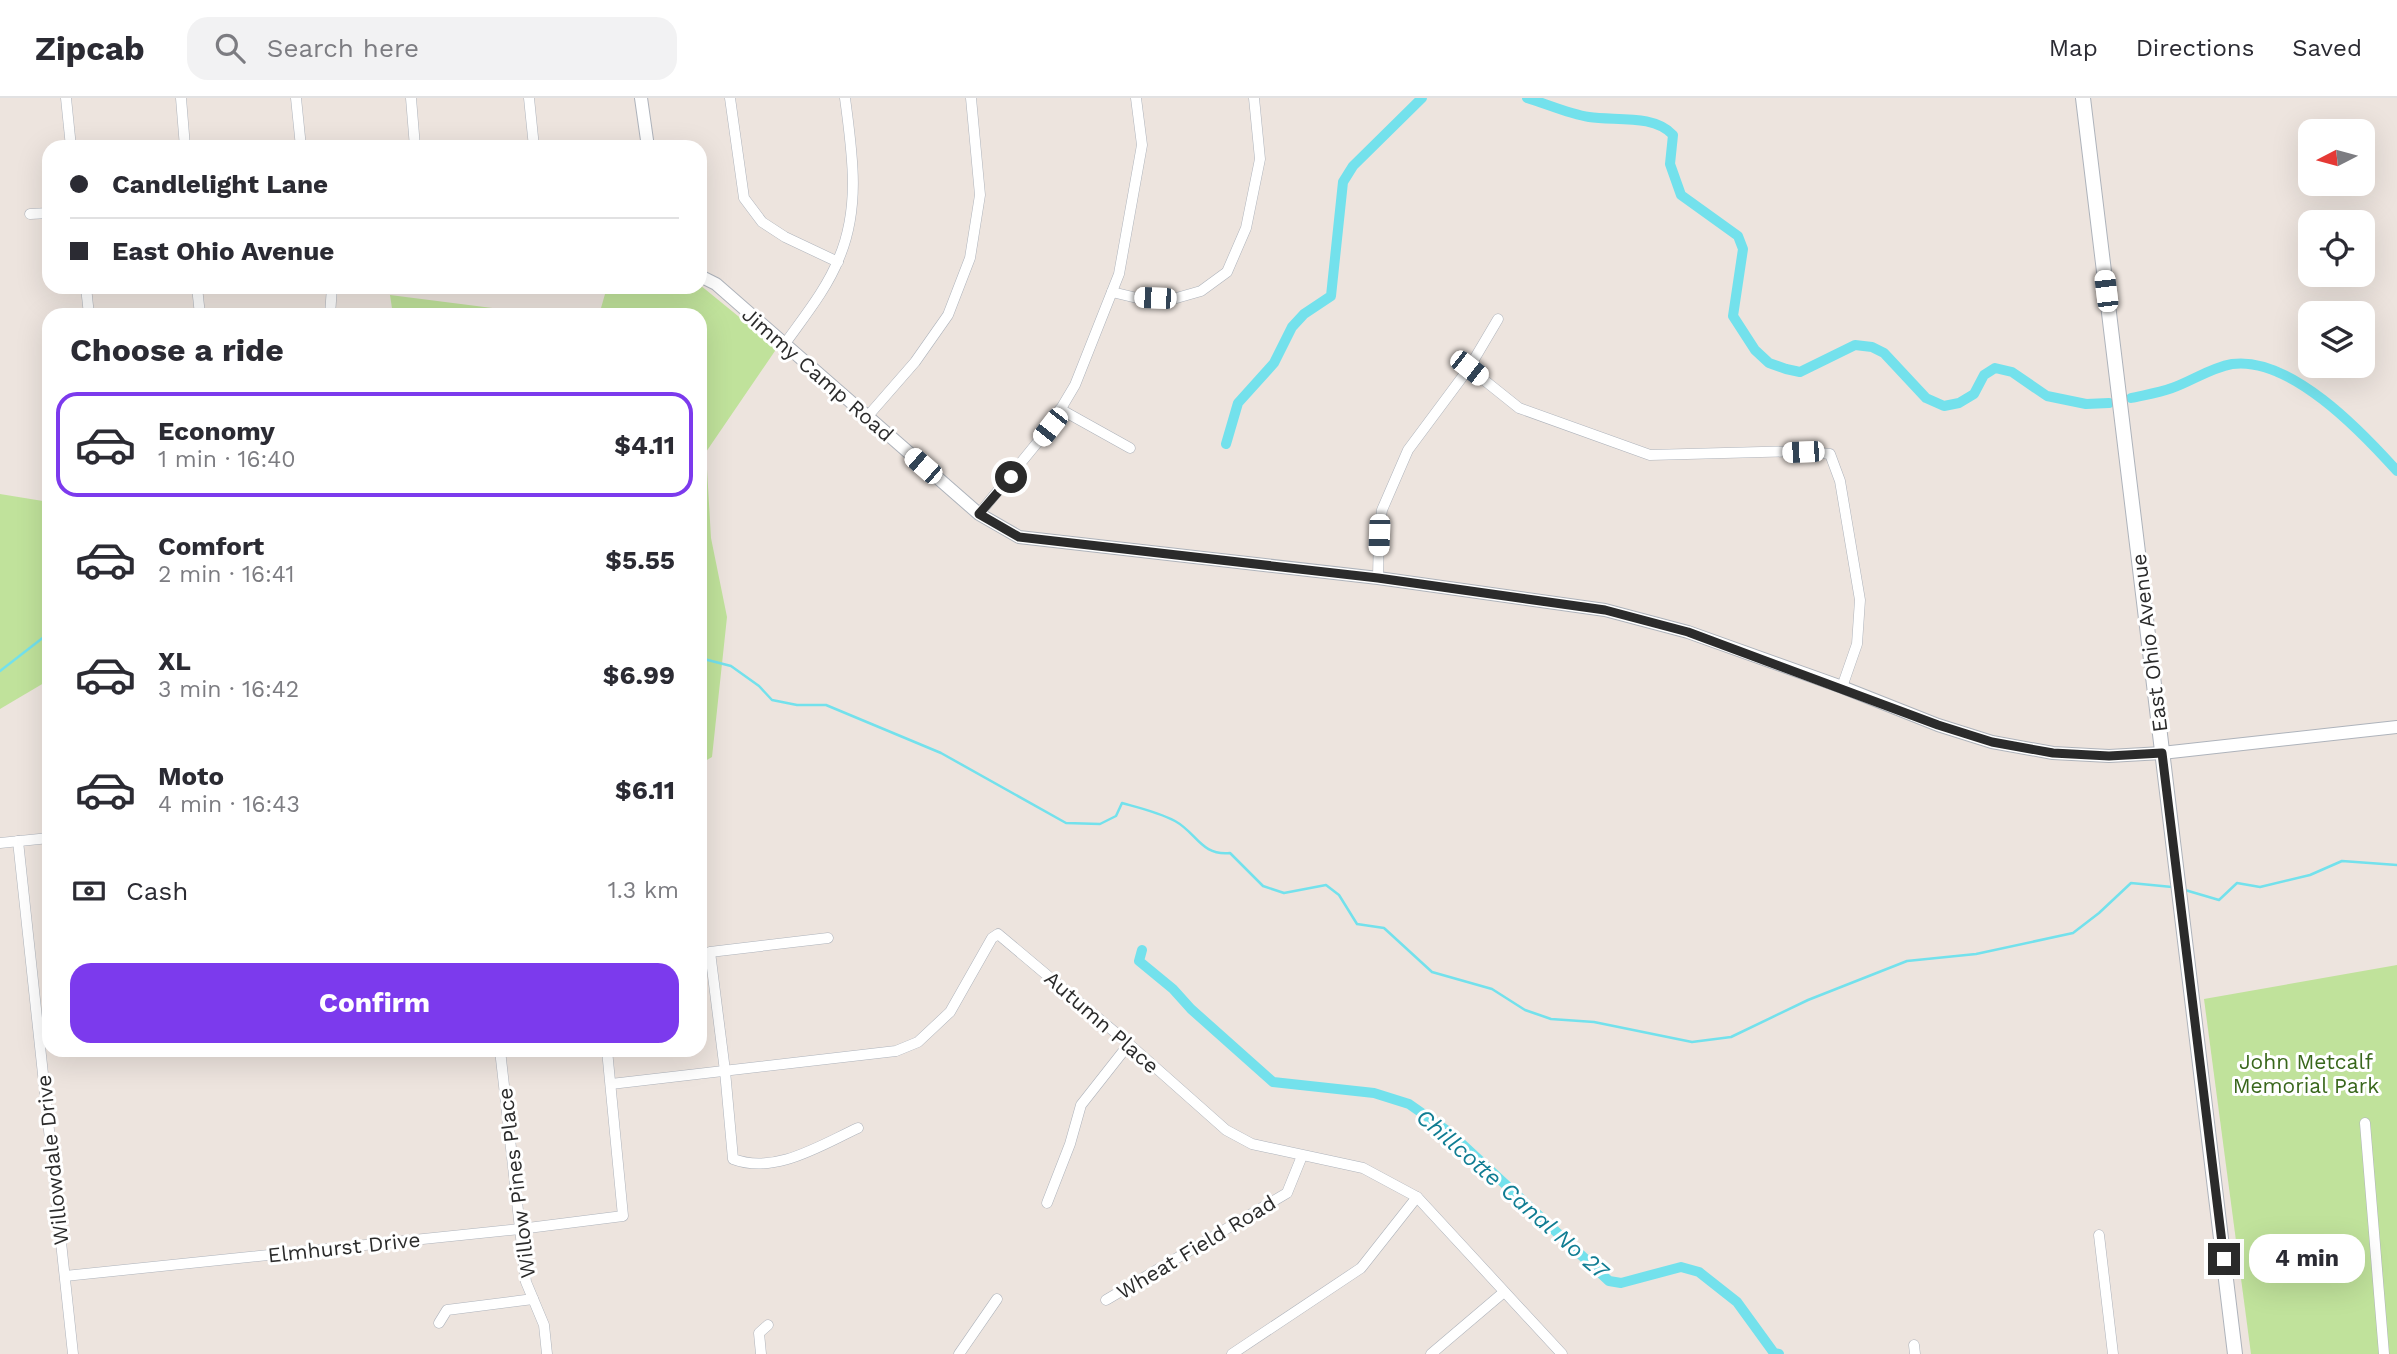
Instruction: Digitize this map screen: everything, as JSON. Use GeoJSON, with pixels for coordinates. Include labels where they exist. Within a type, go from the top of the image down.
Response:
{"type":"FeatureCollection","features":[{"type":"Feature","properties":{"kind":"main road","name":"East Ohio Avenue"},"geometry":{"type":"LineString","coordinates":[[2083,98],[2235,1354]]}},
{"type":"Feature","properties":{"kind":"street"},"geometry":{"type":"LineString","coordinates":[[65,98],[70,140]]}},
{"type":"Feature","properties":{"kind":"street"},"geometry":{"type":"LineString","coordinates":[[181,98],[184,140]]}},
{"type":"Feature","properties":{"kind":"street"},"geometry":{"type":"LineString","coordinates":[[296,98],[300,140]]}},
{"type":"Feature","properties":{"kind":"street"},"geometry":{"type":"LineString","coordinates":[[411,98],[414,140]]}},
{"type":"Feature","properties":{"kind":"street"},"geometry":{"type":"LineString","coordinates":[[529,98],[533,140]]}},
{"type":"Feature","properties":{"kind":"street"},"geometry":{"type":"LineString","coordinates":[[641,98],[647,140]]}},
{"type":"Feature","properties":{"kind":"street"},"geometry":{"type":"LineString","coordinates":[[730,98],[744,198],[762,222],[785,237],[838,261]]}},
{"type":"Feature","properties":{"kind":"street"},"geometry":{"type":"LineString","coordinates":[[784,345],[838,261],[844,244],[853,200],[854,164],[845,98]]}},
{"type":"Feature","properties":{"kind":"street"},"geometry":{"type":"LineString","coordinates":[[867,417],[915,362],[948,315],[970,258],[980,195],[971,98]]}},
{"type":"Feature","properties":{"kind":"street"},"geometry":{"type":"LineString","coordinates":[[979,514],[1050,427],[1074,385],[1119,274],[1142,145],[1136,98]]}},
{"type":"Feature","properties":{"kind":"street"},"geometry":{"type":"LineString","coordinates":[[1112,292],[1137,298],[1173,299],[1200,291],[1227,272],[1246,228],[1259,159],[1254,98]]}},
{"type":"Feature","properties":{"kind":"street"},"geometry":{"type":"LineString","coordinates":[[30,214],[42,213]]}},
{"type":"Feature","properties":{"kind":"street","name":"Jimmy Camp Road"},"geometry":{"type":"LineString","coordinates":[[707,280],[716,284],[979,514],[1019,537],[1378,578],[1605,610],[1688,632],[1842,687],[1938,725],[1992,742],[2053,753],[2109,756],[2162,753],[2397,727]]}},
{"type":"Feature","properties":{"kind":"street"},"geometry":{"type":"LineString","coordinates":[[1378,578],[1382,510],[1408,450],[1469,368],[1498,319]]}},
{"type":"Feature","properties":{"kind":"street"},"geometry":{"type":"LineString","coordinates":[[1469,368],[1519,408],[1650,456],[1803,452],[1830,454],[1840,481],[1860,600],[1857,644],[1842,687]]}},
{"type":"Feature","properties":{"kind":"street"},"geometry":{"type":"LineString","coordinates":[[1060,409],[1130,448]]}},
{"type":"Feature","properties":{"kind":"street"},"geometry":{"type":"LineString","coordinates":[[0,843],[42,839]]}},
{"type":"Feature","properties":{"kind":"street","name":"Willowdale Drive"},"geometry":{"type":"LineString","coordinates":[[18,841],[74,1354]]}},
{"type":"Feature","properties":{"kind":"street","name":"Autumn Place"},"geometry":{"type":"LineString","coordinates":[[611,1084],[896,1051],[918,1042],[950,1012],[992,938],[998,934],[1226,1130],[1252,1144],[1363,1168],[1417,1197],[1562,1354]]}},
{"type":"Feature","properties":{"kind":"street"},"geometry":{"type":"LineString","coordinates":[[828,939],[710,952],[733,1159],[747,1164],[791,1159],[858,1128]]}},
{"type":"Feature","properties":{"kind":"street"},"geometry":{"type":"LineString","coordinates":[[1047,1203],[1070,1144],[1081,1105],[1129,1044]]}},
{"type":"Feature","properties":{"kind":"street","name":"Willow Pines Place"},"geometry":{"type":"LineString","coordinates":[[501,1057],[526,1282],[544,1325],[547,1354]]}},
{"type":"Feature","properties":{"kind":"street"},"geometry":{"type":"LineString","coordinates":[[608,1057],[611,1084]]}},
{"type":"Feature","properties":{"kind":"street","name":"Elmhurst Drive"},"geometry":{"type":"LineString","coordinates":[[65,1276],[624,1216],[611,1084]]}},
{"type":"Feature","properties":{"kind":"street"},"geometry":{"type":"LineString","coordinates":[[2365,1123],[2384,1354]]}},
{"type":"Feature","properties":{"kind":"street","name":"Wheat Field Road"},"geometry":{"type":"LineString","coordinates":[[1106,1300],[1287,1193],[1302,1156]]}},
{"type":"Feature","properties":{"kind":"street"},"geometry":{"type":"LineString","coordinates":[[1232,1354],[1362,1268],[1417,1197]]}},
{"type":"Feature","properties":{"kind":"street"},"geometry":{"type":"LineString","coordinates":[[2099,1235],[2113,1354]]}},
{"type":"Feature","properties":{"kind":"street"},"geometry":{"type":"LineString","coordinates":[[1431,1354],[1504,1292]]}},
{"type":"Feature","properties":{"kind":"street"},"geometry":{"type":"LineString","coordinates":[[439,1323],[447,1310],[533,1299]]}},
{"type":"Feature","properties":{"kind":"street"},"geometry":{"type":"LineString","coordinates":[[959,1354],[997,1299]]}},
{"type":"Feature","properties":{"kind":"street"},"geometry":{"type":"LineString","coordinates":[[761,1354],[759,1333],[768,1325]]}},
{"type":"Feature","properties":{"kind":"green space"},"geometry":{"type":"Polygon","coordinates":[[[707,291],[777,348],[707,451],[707,308],[601,308],[605,294],[707,294],[707,291]]]}},
{"type":"Feature","properties":{"kind":"green space"},"geometry":{"type":"Polygon","coordinates":[[[390,295],[493,308],[392,308],[390,295]]]}},
{"type":"Feature","properties":{"kind":"green space"},"geometry":{"type":"Polygon","coordinates":[[[707,469],[711,538],[727,617],[712,757],[707,760],[707,469]]]}},
{"type":"Feature","properties":{"kind":"green space"},"geometry":{"type":"Polygon","coordinates":[[[0,494],[42,501],[42,684],[0,709],[0,494]]]}},
{"type":"Feature","properties":{"kind":"green space","name":"John Metcalf Memorial Park"},"geometry":{"type":"Polygon","coordinates":[[[2397,965],[2397,1354],[2251,1354],[2204,999],[2397,965]]]}},
{"type":"Feature","properties":{"kind":"waterway","name":"Chillcotte Canal No 27"},"geometry":{"type":"LineString","coordinates":[[1226,444],[1238,403],[1274,363],[1292,327],[1304,314],[1331,296],[1343,182],[1353,166],[1422,98]]}},
{"type":"Feature","properties":{"kind":"waterway","name":"Chillcotte Canal No 27"},"geometry":{"type":"LineString","coordinates":[[1527,98],[1581,116],[1645,121],[1665,128],[1673,135],[1670,164],[1681,195],[1738,236],[1743,249],[1733,316],[1755,350],[1769,363],[1800,372],[1855,345],[1872,347],[1884,353],[1926,398],[1944,406],[1959,403],[1974,394],[1984,375],[1995,368],[2012,372],[2047,396],[2086,404],[2109,403]]}},
{"type":"Feature","properties":{"kind":"waterway","name":"Chillcotte Canal No 27"},"geometry":{"type":"LineString","coordinates":[[2131,398],[2167,390],[2224,366],[2254,365],[2277,372],[2323,400],[2364,436],[2397,471]]}},
{"type":"Feature","properties":{"kind":"waterway"},"geometry":{"type":"LineString","coordinates":[[0,671],[42,638]]}},
{"type":"Feature","properties":{"kind":"waterway"},"geometry":{"type":"LineString","coordinates":[[707,660],[731,666],[759,686],[772,700],[797,705],[826,705],[941,753],[1066,823],[1100,824],[1116,816],[1122,803],[1169,818],[1212,851],[1230,853],[1263,886],[1284,893],[1326,885],[1339,895],[1357,924],[1384,928],[1432,972],[1492,989],[1525,1010],[1551,1019],[1594,1022],[1692,1042],[1731,1037],[1808,1000],[1907,961],[1976,954],[2073,933],[2131,883],[2172,887]]}},
{"type":"Feature","properties":{"kind":"waterway"},"geometry":{"type":"LineString","coordinates":[[2185,890],[2219,900],[2237,883],[2260,887],[2310,875],[2342,861],[2397,865]]}},
{"type":"Feature","properties":{"kind":"waterway","name":"Chillcotte Canal No 27"},"geometry":{"type":"LineString","coordinates":[[1142,950],[1139,961],[1273,1082],[1374,1093],[1409,1104],[1449,1132],[1609,1281],[1621,1283],[1681,1267],[1699,1272],[1737,1302],[1774,1353],[1779,1354]]}},
{"type":"Feature","properties":{"kind":"route"},"geometry":{"type":"LineString","coordinates":[[1011,477],[979,514],[1019,537],[1378,578],[1605,610],[1688,632],[1842,687],[1938,725],[1992,742],[2053,753],[2109,756],[2162,753],[2224,1259]]}}]}
